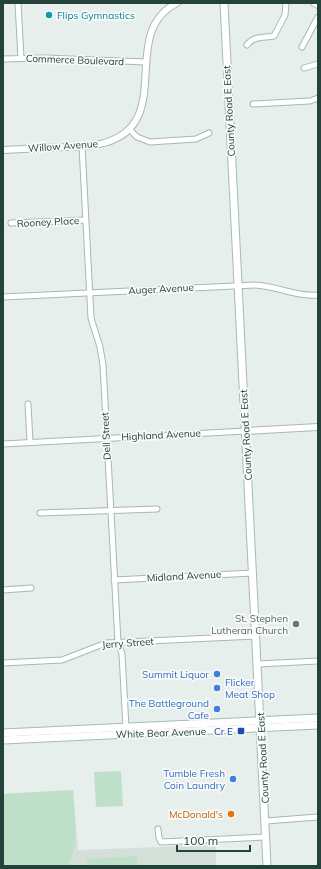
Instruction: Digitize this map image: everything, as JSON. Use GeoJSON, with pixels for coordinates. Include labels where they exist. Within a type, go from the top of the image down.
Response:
{"type":"FeatureCollection","features":[{"type":"Feature","properties":{"kind":"main road","name":"County Road E East"},"geometry":{"type":"LineString","coordinates":[[224,3],[268,866]]}},
{"type":"Feature","properties":{"kind":"main road","name":"White Bear Avenue"},"geometry":{"type":"LineString","coordinates":[[3,734],[318,718]]}},
{"type":"Feature","properties":{"kind":"main road","name":"White Bear Avenue"},"geometry":{"type":"LineString","coordinates":[[3,740],[261,729],[318,725]]}},
{"type":"Feature","properties":{"kind":"street"},"geometry":{"type":"LineString","coordinates":[[18,3],[21,58]]}},
{"type":"Feature","properties":{"kind":"street"},"geometry":{"type":"LineString","coordinates":[[176,3],[164,11],[154,23],[148,37],[144,102],[139,115],[129,129],[137,137],[150,142],[196,139],[209,134]]}},
{"type":"Feature","properties":{"kind":"street"},"geometry":{"type":"LineString","coordinates":[[247,45],[255,38],[274,36],[285,15],[286,3]]}},
{"type":"Feature","properties":{"kind":"street"},"geometry":{"type":"LineString","coordinates":[[314,3],[318,5]]}},
{"type":"Feature","properties":{"kind":"street"},"geometry":{"type":"LineString","coordinates":[[302,47],[318,16]]}},
{"type":"Feature","properties":{"kind":"street","name":"Commerce Boulevard"},"geometry":{"type":"LineString","coordinates":[[3,59],[21,58],[147,62]]}},
{"type":"Feature","properties":{"kind":"street"},"geometry":{"type":"LineString","coordinates":[[304,68],[318,64]]}},
{"type":"Feature","properties":{"kind":"street"},"geometry":{"type":"LineString","coordinates":[[253,104],[310,101],[318,98]]}},
{"type":"Feature","properties":{"kind":"street","name":"Willow Avenue"},"geometry":{"type":"LineString","coordinates":[[3,150],[82,146],[109,142],[129,129]]}},
{"type":"Feature","properties":{"kind":"street","name":"Dell Street"},"geometry":{"type":"LineString","coordinates":[[82,146],[91,318],[102,356],[114,580],[118,642],[122,654],[126,728]]}},
{"type":"Feature","properties":{"kind":"street","name":"Rooney Place"},"geometry":{"type":"LineString","coordinates":[[11,223],[85,220]]}},
{"type":"Feature","properties":{"kind":"street","name":"Auger Avenue"},"geometry":{"type":"LineString","coordinates":[[3,297],[238,286],[269,286],[294,294],[318,295]]}},
{"type":"Feature","properties":{"kind":"street"},"geometry":{"type":"LineString","coordinates":[[28,404],[30,442]]}},
{"type":"Feature","properties":{"kind":"street","name":"Highland Avenue"},"geometry":{"type":"LineString","coordinates":[[3,444],[318,427]]}},
{"type":"Feature","properties":{"kind":"street"},"geometry":{"type":"LineString","coordinates":[[40,513],[157,509]]}},
{"type":"Feature","properties":{"kind":"street","name":"Midland Avenue"},"geometry":{"type":"LineString","coordinates":[[114,580],[253,573]]}},
{"type":"Feature","properties":{"kind":"street"},"geometry":{"type":"LineString","coordinates":[[3,590],[31,588]]}},
{"type":"Feature","properties":{"kind":"street","name":"Jerry Street"},"geometry":{"type":"LineString","coordinates":[[3,663],[62,660],[98,645],[118,642],[256,636]]}},
{"type":"Feature","properties":{"kind":"street"},"geometry":{"type":"LineString","coordinates":[[258,664],[318,662]]}},
{"type":"Feature","properties":{"kind":"street"},"geometry":{"type":"LineString","coordinates":[[266,821],[318,817]]}},
{"type":"Feature","properties":{"kind":"street"},"geometry":{"type":"LineString","coordinates":[[158,829],[158,838],[162,842],[266,837]]}},
{"type":"Feature","properties":{"kind":"shaded area"},"geometry":{"type":"Polygon","coordinates":[[[73,790],[78,850],[216,845],[216,866],[3,866],[3,794],[73,790]]]}},
{"type":"Feature","properties":{"kind":"green space"},"geometry":{"type":"Polygon","coordinates":[[[121,771],[123,806],[96,807],[94,772],[121,771]]]}},
{"type":"Feature","properties":{"kind":"green space"},"geometry":{"type":"Polygon","coordinates":[[[73,790],[76,829],[74,849],[67,866],[3,866],[3,794],[73,790]]]}},
{"type":"Feature","properties":{"kind":"green space"},"geometry":{"type":"Polygon","coordinates":[[[137,856],[138,866],[87,866],[87,859],[137,856]]]}},
{"type":"Feature","properties":{"kind":"place","name":"Flips Gymnastics"},"geometry":{"type":"Point","coordinates":[49,15]}},
{"type":"Feature","properties":{"kind":"place","name":"St. Stephen Lutheran Church"},"geometry":{"type":"Point","coordinates":[296,624]}},
{"type":"Feature","properties":{"kind":"place","name":"Summit Liquor"},"geometry":{"type":"Point","coordinates":[217,674]}},
{"type":"Feature","properties":{"kind":"place","name":"Flicker Meat Shop"},"geometry":{"type":"Point","coordinates":[217,688]}},
{"type":"Feature","properties":{"kind":"place","name":"The Battleground Cafe"},"geometry":{"type":"Point","coordinates":[217,709]}},
{"type":"Feature","properties":{"kind":"place","name":"Cr E"},"geometry":{"type":"Point","coordinates":[241,731]}},
{"type":"Feature","properties":{"kind":"place","name":"Tumble Fresh Coin Laundry"},"geometry":{"type":"Point","coordinates":[233,779]}},
{"type":"Feature","properties":{"kind":"place","name":"McDonald's"},"geometry":{"type":"Point","coordinates":[231,814]}}]}
